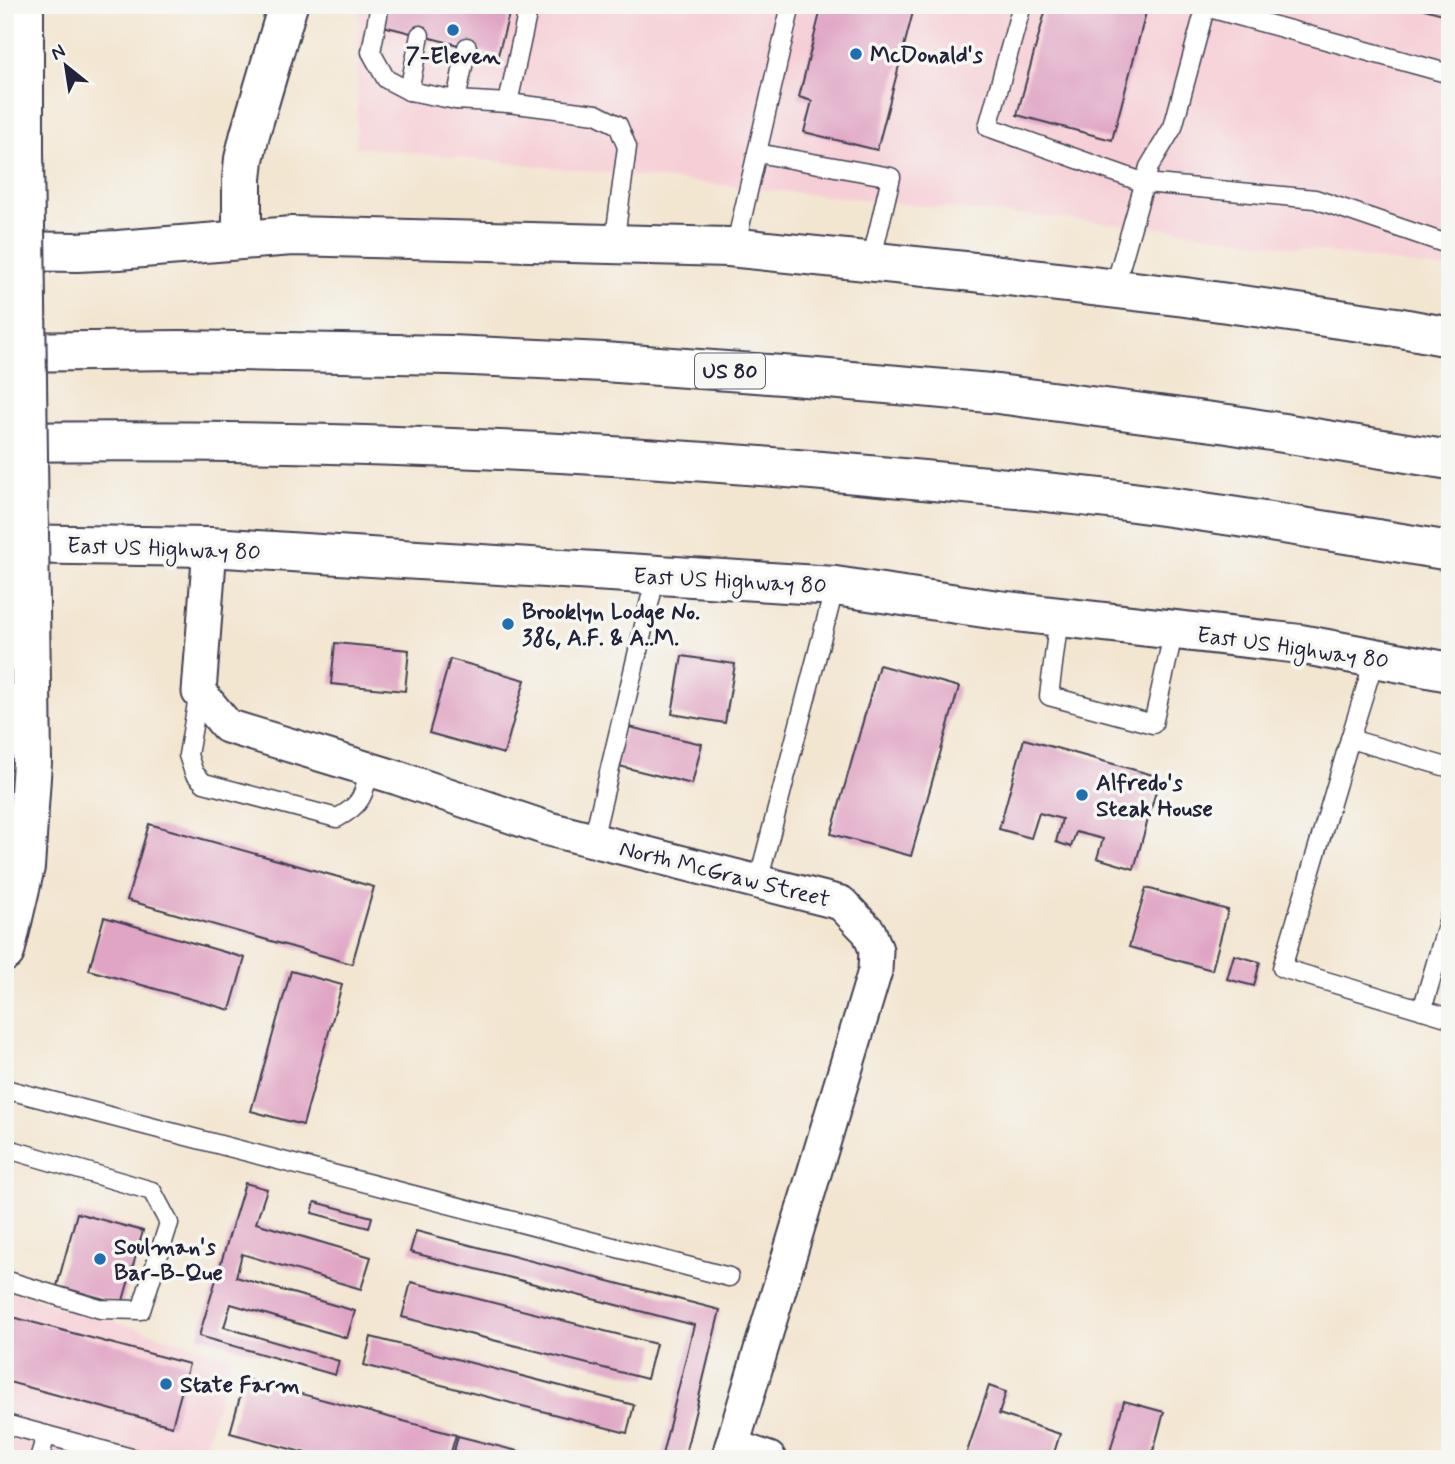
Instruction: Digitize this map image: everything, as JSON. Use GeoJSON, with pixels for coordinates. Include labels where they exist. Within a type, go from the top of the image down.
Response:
{"type":"FeatureCollection","features":[{"type":"Feature","properties":{"kind":"main road"},"geometry":{"type":"LineString","coordinates":[[5,953],[25,867],[32,762],[24,5]]}},
{"type":"Feature","properties":{"kind":"main road"},"geometry":{"type":"LineString","coordinates":[[242,239],[244,159],[288,5]]}},
{"type":"Feature","properties":{"kind":"main road"},"geometry":{"type":"LineString","coordinates":[[5,251],[118,250],[292,236],[735,248],[1114,289],[1383,325],[1450,337]]}},
{"type":"Feature","properties":{"kind":"main road","name":"US 80"},"geometry":{"type":"LineString","coordinates":[[5,352],[180,349],[450,355],[604,362],[769,374],[990,393],[1228,424],[1450,460]]}},
{"type":"Feature","properties":{"kind":"main road"},"geometry":{"type":"LineString","coordinates":[[5,442],[124,440],[382,444],[740,464],[1123,501],[1301,526],[1450,551]]}},
{"type":"Feature","properties":{"kind":"main road","name":"East US Highway 80"},"geometry":{"type":"LineString","coordinates":[[5,544],[209,547],[835,586],[998,610],[1300,644],[1450,672]]}},
{"type":"Feature","properties":{"kind":"street"},"geometry":{"type":"LineString","coordinates":[[199,692],[209,547]]}},
{"type":"Feature","properties":{"kind":"street","name":"North McGraw Street"},"geometry":{"type":"LineString","coordinates":[[199,692],[226,726],[369,769],[549,829],[841,902],[869,932],[876,950],[875,971],[730,1452]]}},
{"type":"Feature","properties":{"kind":"street"},"geometry":{"type":"LineString","coordinates":[[730,1452],[769,1459]]}},
{"type":"Feature","properties":{"kind":"lane"},"geometry":{"type":"LineString","coordinates":[[380,5],[371,52],[386,79],[409,91],[456,100],[508,103],[596,114],[618,125],[627,147],[614,244]]}},
{"type":"Feature","properties":{"kind":"lane"},"geometry":{"type":"LineString","coordinates":[[508,103],[529,5]]}},
{"type":"Feature","properties":{"kind":"lane"},"geometry":{"type":"LineString","coordinates":[[735,248],[791,5]]}},
{"type":"Feature","properties":{"kind":"lane"},"geometry":{"type":"LineString","coordinates":[[1022,5],[988,127],[1145,183],[1315,199],[1450,245]]}},
{"type":"Feature","properties":{"kind":"lane"},"geometry":{"type":"LineString","coordinates":[[1114,289],[1149,167],[1173,127],[1206,6],[1450,74]]}},
{"type":"Feature","properties":{"kind":"lane"},"geometry":{"type":"LineString","coordinates":[[409,91],[421,35]]}},
{"type":"Feature","properties":{"kind":"lane"},"geometry":{"type":"LineString","coordinates":[[456,100],[467,47]]}},
{"type":"Feature","properties":{"kind":"lane"},"geometry":{"type":"LineString","coordinates":[[757,153],[891,177],[871,262]]}},
{"type":"Feature","properties":{"kind":"lane"},"geometry":{"type":"LineString","coordinates":[[593,840],[656,575]]}},
{"type":"Feature","properties":{"kind":"lane"},"geometry":{"type":"LineString","coordinates":[[758,882],[835,586]]}},
{"type":"Feature","properties":{"kind":"lane"},"geometry":{"type":"LineString","coordinates":[[1059,617],[1049,696],[1153,724],[1174,629]]}},
{"type":"Feature","properties":{"kind":"lane"},"geometry":{"type":"LineString","coordinates":[[1375,658],[1282,968],[1450,1018]]}},
{"type":"Feature","properties":{"kind":"lane"},"geometry":{"type":"LineString","coordinates":[[199,692],[188,755],[194,773],[204,783],[337,818],[353,810],[359,802],[364,793],[369,769]]}},
{"type":"Feature","properties":{"kind":"lane"},"geometry":{"type":"LineString","coordinates":[[1350,739],[1450,768]]}},
{"type":"Feature","properties":{"kind":"lane"},"geometry":{"type":"LineString","coordinates":[[1422,1010],[1450,915]]}},
{"type":"Feature","properties":{"kind":"lane"},"geometry":{"type":"LineString","coordinates":[[5,1089],[729,1277]]}},
{"type":"Feature","properties":{"kind":"lane"},"geometry":{"type":"LineString","coordinates":[[5,1148],[152,1191],[169,1223],[141,1310],[100,1309],[5,1280]]}},
{"type":"Feature","properties":{"kind":"lane"},"geometry":{"type":"LineString","coordinates":[[5,1424],[135,1459]]}},
{"type":"Feature","properties":{"kind":"lane"},"geometry":{"type":"LineString","coordinates":[[39,1459],[46,1435]]}},
{"type":"Feature","properties":{"kind":"shaded area"},"geometry":{"type":"Polygon","coordinates":[[[360,5],[1450,5],[1450,270],[1162,228],[356,147],[360,5]]]}},
{"type":"Feature","properties":{"kind":"shaded area"},"geometry":{"type":"Polygon","coordinates":[[[5,1289],[232,1357],[201,1459],[5,1459],[5,1289]]]}},
{"type":"Feature","properties":{"kind":"building","name":"7-Eleven"},"geometry":{"type":"Polygon","coordinates":[[[389,5],[511,7],[498,55],[383,26],[389,5]]]}},
{"type":"Feature","properties":{"kind":"building","name":"McDonald's"},"geometry":{"type":"Polygon","coordinates":[[[822,5],[889,5],[913,12],[877,150],[804,132],[812,101],[799,97],[822,5]]]}},
{"type":"Feature","properties":{"kind":"building"},"geometry":{"type":"Polygon","coordinates":[[[1047,5],[1148,5],[1112,140],[1017,115],[1047,5]]]}},
{"type":"Feature","properties":{"kind":"building"},"geometry":{"type":"Polygon","coordinates":[[[1450,5],[1450,16],[1413,6],[1450,5]]]}},
{"type":"Feature","properties":{"kind":"building"},"geometry":{"type":"Polygon","coordinates":[[[335,643],[409,650],[405,691],[331,684],[335,643]]]}},
{"type":"Feature","properties":{"kind":"building"},"geometry":{"type":"Polygon","coordinates":[[[682,656],[735,664],[725,723],[672,714],[682,656]]]}},
{"type":"Feature","properties":{"kind":"building"},"geometry":{"type":"Polygon","coordinates":[[[450,659],[525,680],[504,754],[429,733],[450,659]]]}},
{"type":"Feature","properties":{"kind":"building"},"geometry":{"type":"Polygon","coordinates":[[[879,665],[959,687],[911,856],[831,834],[879,665]]]}},
{"type":"Feature","properties":{"kind":"building"},"geometry":{"type":"Polygon","coordinates":[[[625,726],[702,744],[692,784],[615,765],[625,726]]]}},
{"type":"Feature","properties":{"kind":"building","name":"Alfredo's Steak House"},"geometry":{"type":"Polygon","coordinates":[[[1024,739],[1160,777],[1134,869],[1097,858],[1103,839],[1076,832],[1071,847],[1056,842],[1062,819],[1039,813],[1031,838],[999,829],[1024,739]]]}},
{"type":"Feature","properties":{"kind":"building"},"geometry":{"type":"Polygon","coordinates":[[[149,824],[374,887],[352,964],[127,900],[149,824]]]}},
{"type":"Feature","properties":{"kind":"building"},"geometry":{"type":"Polygon","coordinates":[[[1146,888],[1228,910],[1212,970],[1129,947],[1146,888]]]}},
{"type":"Feature","properties":{"kind":"building"},"geometry":{"type":"Polygon","coordinates":[[[104,917],[245,958],[230,1010],[89,970],[104,917]]]}},
{"type":"Feature","properties":{"kind":"building"},"geometry":{"type":"Polygon","coordinates":[[[1234,955],[1260,962],[1254,986],[1227,979],[1234,955]]]}},
{"type":"Feature","properties":{"kind":"building"},"geometry":{"type":"Polygon","coordinates":[[[291,971],[342,985],[303,1125],[251,1111],[291,971]]]}},
{"type":"Feature","properties":{"kind":"building"},"geometry":{"type":"Polygon","coordinates":[[[245,1183],[267,1189],[256,1223],[371,1257],[361,1289],[242,1254],[236,1277],[355,1311],[347,1338],[231,1304],[224,1327],[339,1361],[335,1375],[199,1336],[245,1183]]]}},
{"type":"Feature","properties":{"kind":"building"},"geometry":{"type":"Polygon","coordinates":[[[315,1202],[372,1217],[369,1228],[312,1213],[315,1202]]]}},
{"type":"Feature","properties":{"kind":"building","name":"Soulman's Bar-B-Que"},"geometry":{"type":"Polygon","coordinates":[[[77,1213],[143,1231],[122,1304],[57,1286],[77,1213]]]}},
{"type":"Feature","properties":{"kind":"building"},"geometry":{"type":"Polygon","coordinates":[[[416,1231],[720,1310],[684,1459],[661,1459],[694,1325],[410,1252],[416,1231]]]}},
{"type":"Feature","properties":{"kind":"building"},"geometry":{"type":"Polygon","coordinates":[[[411,1282],[656,1344],[647,1379],[402,1317],[411,1282]]]}},
{"type":"Feature","properties":{"kind":"building"},"geometry":{"type":"Polygon","coordinates":[[[5,1315],[189,1364],[172,1426],[5,1381],[5,1315]]]}},
{"type":"Feature","properties":{"kind":"building"},"geometry":{"type":"Polygon","coordinates":[[[371,1337],[634,1405],[627,1433],[364,1365],[371,1337]]]}},
{"type":"Feature","properties":{"kind":"building"},"geometry":{"type":"Polygon","coordinates":[[[245,1379],[456,1435],[449,1459],[328,1459],[230,1433],[245,1379]]]}},
{"type":"Feature","properties":{"kind":"building"},"geometry":{"type":"Polygon","coordinates":[[[989,1386],[1006,1392],[999,1414],[1060,1434],[1052,1459],[965,1458],[989,1386]]]}},
{"type":"Feature","properties":{"kind":"building"},"geometry":{"type":"Polygon","coordinates":[[[1124,1401],[1164,1412],[1151,1459],[1108,1459],[1124,1401]]]}},
{"type":"Feature","properties":{"kind":"building"},"geometry":{"type":"Polygon","coordinates":[[[458,1436],[545,1458],[452,1459],[458,1436]]]}},
{"type":"Feature","properties":{"kind":"place","name":"7-Eleven"},"geometry":{"type":"Point","coordinates":[453,30]}},
{"type":"Feature","properties":{"kind":"place","name":"McDonald's"},"geometry":{"type":"Point","coordinates":[856,54]}},
{"type":"Feature","properties":{"kind":"place","name":"Brooklyn Lodge No. 386, A.F. & A..M."},"geometry":{"type":"Point","coordinates":[508,624]}},
{"type":"Feature","properties":{"kind":"place","name":"Alfredo's Steak House"},"geometry":{"type":"Point","coordinates":[1082,795]}},
{"type":"Feature","properties":{"kind":"place","name":"Soulman's Bar-B-Que"},"geometry":{"type":"Point","coordinates":[100,1259]}},
{"type":"Feature","properties":{"kind":"place","name":"State Farm"},"geometry":{"type":"Point","coordinates":[166,1384]}}]}
